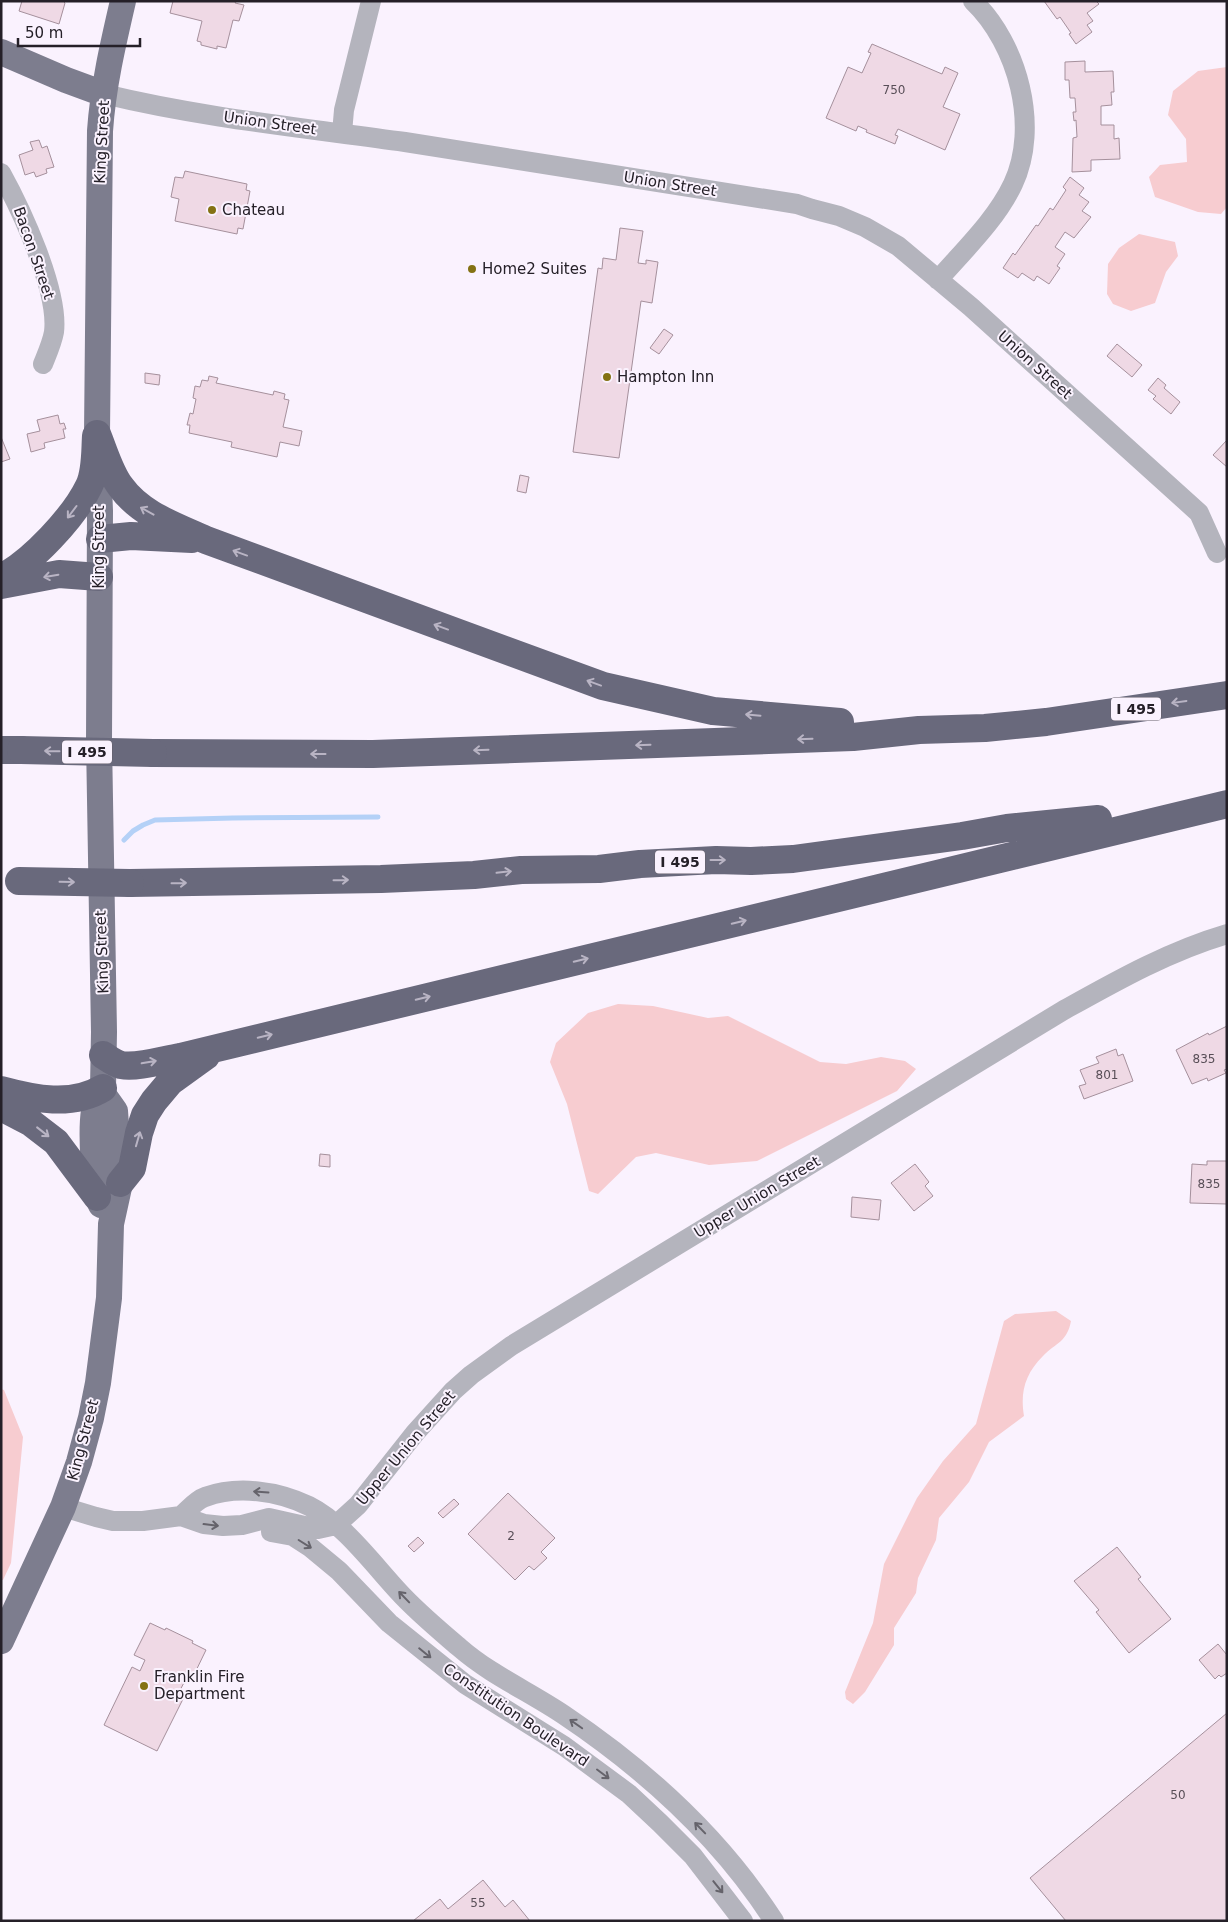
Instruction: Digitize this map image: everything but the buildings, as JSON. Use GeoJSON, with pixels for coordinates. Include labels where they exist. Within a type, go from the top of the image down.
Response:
{"type":"FeatureCollection","features":[{"type":"Feature","properties":{"kind":"highway"},"geometry":{"type":"LineString","coordinates":[[97,434],[121,488],[136,505],[165,521],[206,540],[603,686],[713,711],[834,722],[1046,722]]}},
{"type":"Feature","properties":{"kind":"highway"},"geometry":{"type":"LineString","coordinates":[[1,578],[10,574],[36,553],[72,513],[90,485],[97,434]]}},
{"type":"Feature","properties":{"kind":"highway"},"geometry":{"type":"LineString","coordinates":[[100,539],[131,536],[206,540]]}},
{"type":"Feature","properties":{"kind":"highway"},"geometry":{"type":"LineString","coordinates":[[1,585],[59,574],[99,576]]}},
{"type":"Feature","properties":{"kind":"highway","name":"I 495"},"geometry":{"type":"LineString","coordinates":[[11,750],[373,754],[852,737],[919,730],[985,728],[1046,722],[1227,696]]}},
{"type":"Feature","properties":{"kind":"highway"},"geometry":{"type":"LineString","coordinates":[[104,1055],[120,1065],[180,1057],[1227,802]]}},
{"type":"Feature","properties":{"kind":"highway","name":"I 495"},"geometry":{"type":"LineString","coordinates":[[10,881],[130,884],[381,879],[474,875],[521,870],[599,869],[640,864],[716,860],[793,859],[1007,828],[1072,823],[1227,802]]}},
{"type":"Feature","properties":{"kind":"highway"},"geometry":{"type":"LineString","coordinates":[[120,1183],[132,1168],[145,1115],[154,1100],[170,1082],[218,1048]]}},
{"type":"Feature","properties":{"kind":"highway"},"geometry":{"type":"LineString","coordinates":[[1,1090],[31,1097],[76,1099],[103,1091]]}},
{"type":"Feature","properties":{"kind":"highway"},"geometry":{"type":"LineString","coordinates":[[1,1107],[30,1122],[56,1142],[97,1197]]}},
{"type":"Feature","properties":{"kind":"main road","name":"King Street"},"geometry":{"type":"LineString","coordinates":[[111,1224],[97,1197],[94,1157],[94,1109],[103,1091],[104,1055],[100,826],[100,511],[97,434],[100,149],[104,94],[123,1]]}},
{"type":"Feature","properties":{"kind":"main road","name":"Union Street"},"geometry":{"type":"LineString","coordinates":[[1,52],[104,94]]}},
{"type":"Feature","properties":{"kind":"main road","name":"King Street"},"geometry":{"type":"LineString","coordinates":[[1,1641],[64,1507],[79,1462],[98,1383],[108,1298],[111,1224],[120,1183],[115,1111],[103,1091]]}},
{"type":"Feature","properties":{"kind":"street"},"geometry":{"type":"LineString","coordinates":[[342,133],[344,110],[371,1]]}},
{"type":"Feature","properties":{"kind":"street"},"geometry":{"type":"LineString","coordinates":[[938,280],[1004,199],[1013,184],[1024,148],[1022,94],[1016,71],[990,21],[973,1]]}},
{"type":"Feature","properties":{"kind":"street","name":"Union Street"},"geometry":{"type":"LineString","coordinates":[[104,94],[148,104],[237,119],[342,133],[797,204],[812,210],[839,216],[865,227],[898,246],[971,307],[1199,512],[1217,552]]}},
{"type":"Feature","properties":{"kind":"street","name":"Bacon Street"},"geometry":{"type":"LineString","coordinates":[[1,173],[29,230],[42,268],[52,307],[54,331],[52,343],[43,364]]}},
{"type":"Feature","properties":{"kind":"street","name":"Upper Union Street"},"geometry":{"type":"LineString","coordinates":[[336,1525],[358,1505],[415,1433],[453,1391],[477,1370],[511,1346],[1064,1010],[1117,980],[1155,962],[1227,934]]}},
{"type":"Feature","properties":{"kind":"street"},"geometry":{"type":"LineString","coordinates":[[181,1516],[203,1497],[226,1492],[258,1492],[281,1495],[310,1507],[336,1525]]}},
{"type":"Feature","properties":{"kind":"street"},"geometry":{"type":"LineString","coordinates":[[64,1507],[96,1518],[113,1521],[143,1521],[181,1516],[204,1524],[223,1526],[242,1525],[269,1518],[318,1529],[336,1525]]}},
{"type":"Feature","properties":{"kind":"street","name":"Constitution Boulevard"},"geometry":{"type":"LineString","coordinates":[[242,1525],[294,1536],[310,1546],[339,1571],[389,1623],[465,1684],[564,1746],[629,1794],[693,1856],[744,1921]]}},
{"type":"Feature","properties":{"kind":"street","name":"Constitution Boulevard"},"geometry":{"type":"LineString","coordinates":[[336,1525],[415,1608],[461,1649],[488,1669],[564,1715],[659,1786],[712,1839],[750,1886],[774,1921]]}},
{"type":"Feature","properties":{"kind":"shaded area"},"geometry":{"type":"Polygon","coordinates":[[[1227,67],[1227,207],[1221,214],[1198,212],[1155,197],[1149,177],[1160,165],[1187,162],[1186,139],[1168,115],[1173,91],[1198,71],[1227,67]]]}},
{"type":"Feature","properties":{"kind":"shaded area"},"geometry":{"type":"Polygon","coordinates":[[[1139,234],[1175,242],[1178,256],[1166,272],[1155,303],[1131,311],[1113,304],[1107,294],[1108,264],[1119,248],[1139,234]]]}},
{"type":"Feature","properties":{"kind":"shaded area"},"geometry":{"type":"Polygon","coordinates":[[[618,1004],[653,1006],[708,1018],[728,1016],[820,1062],[846,1064],[881,1057],[905,1061],[916,1069],[897,1091],[757,1161],[709,1165],[656,1153],[636,1157],[598,1194],[589,1191],[567,1104],[550,1062],[556,1043],[588,1013],[618,1004]]]}},
{"type":"Feature","properties":{"kind":"shaded area"},"geometry":{"type":"Polygon","coordinates":[[[1056,1311],[1071,1321],[1067,1333],[1037,1363],[1028,1377],[1023,1399],[1024,1416],[989,1442],[969,1482],[939,1518],[936,1540],[918,1578],[916,1593],[894,1628],[894,1645],[865,1692],[853,1704],[846,1699],[845,1692],[873,1623],[884,1564],[917,1498],[943,1461],[976,1424],[1004,1321],[1015,1314],[1056,1311]]]}},
{"type":"Feature","properties":{"kind":"shaded area"},"geometry":{"type":"Polygon","coordinates":[[[1,1389],[4,1390],[23,1437],[11,1563],[3,1580],[1,1580],[1,1389]]]}},
{"type":"Feature","properties":{"kind":"waterway"},"geometry":{"type":"LineString","coordinates":[[124,840],[133,831],[155,820],[378,817]]}},
{"type":"Feature","properties":{"kind":"place","name":"Chateau"},"geometry":{"type":"Point","coordinates":[212,210]}},
{"type":"Feature","properties":{"kind":"place","name":"Home2 Suites"},"geometry":{"type":"Point","coordinates":[472,269]}},
{"type":"Feature","properties":{"kind":"place","name":"Hampton Inn"},"geometry":{"type":"Point","coordinates":[607,377]}},
{"type":"Feature","properties":{"kind":"place","name":"Franklin Fire Department"},"geometry":{"type":"Point","coordinates":[144,1686]}}]}
